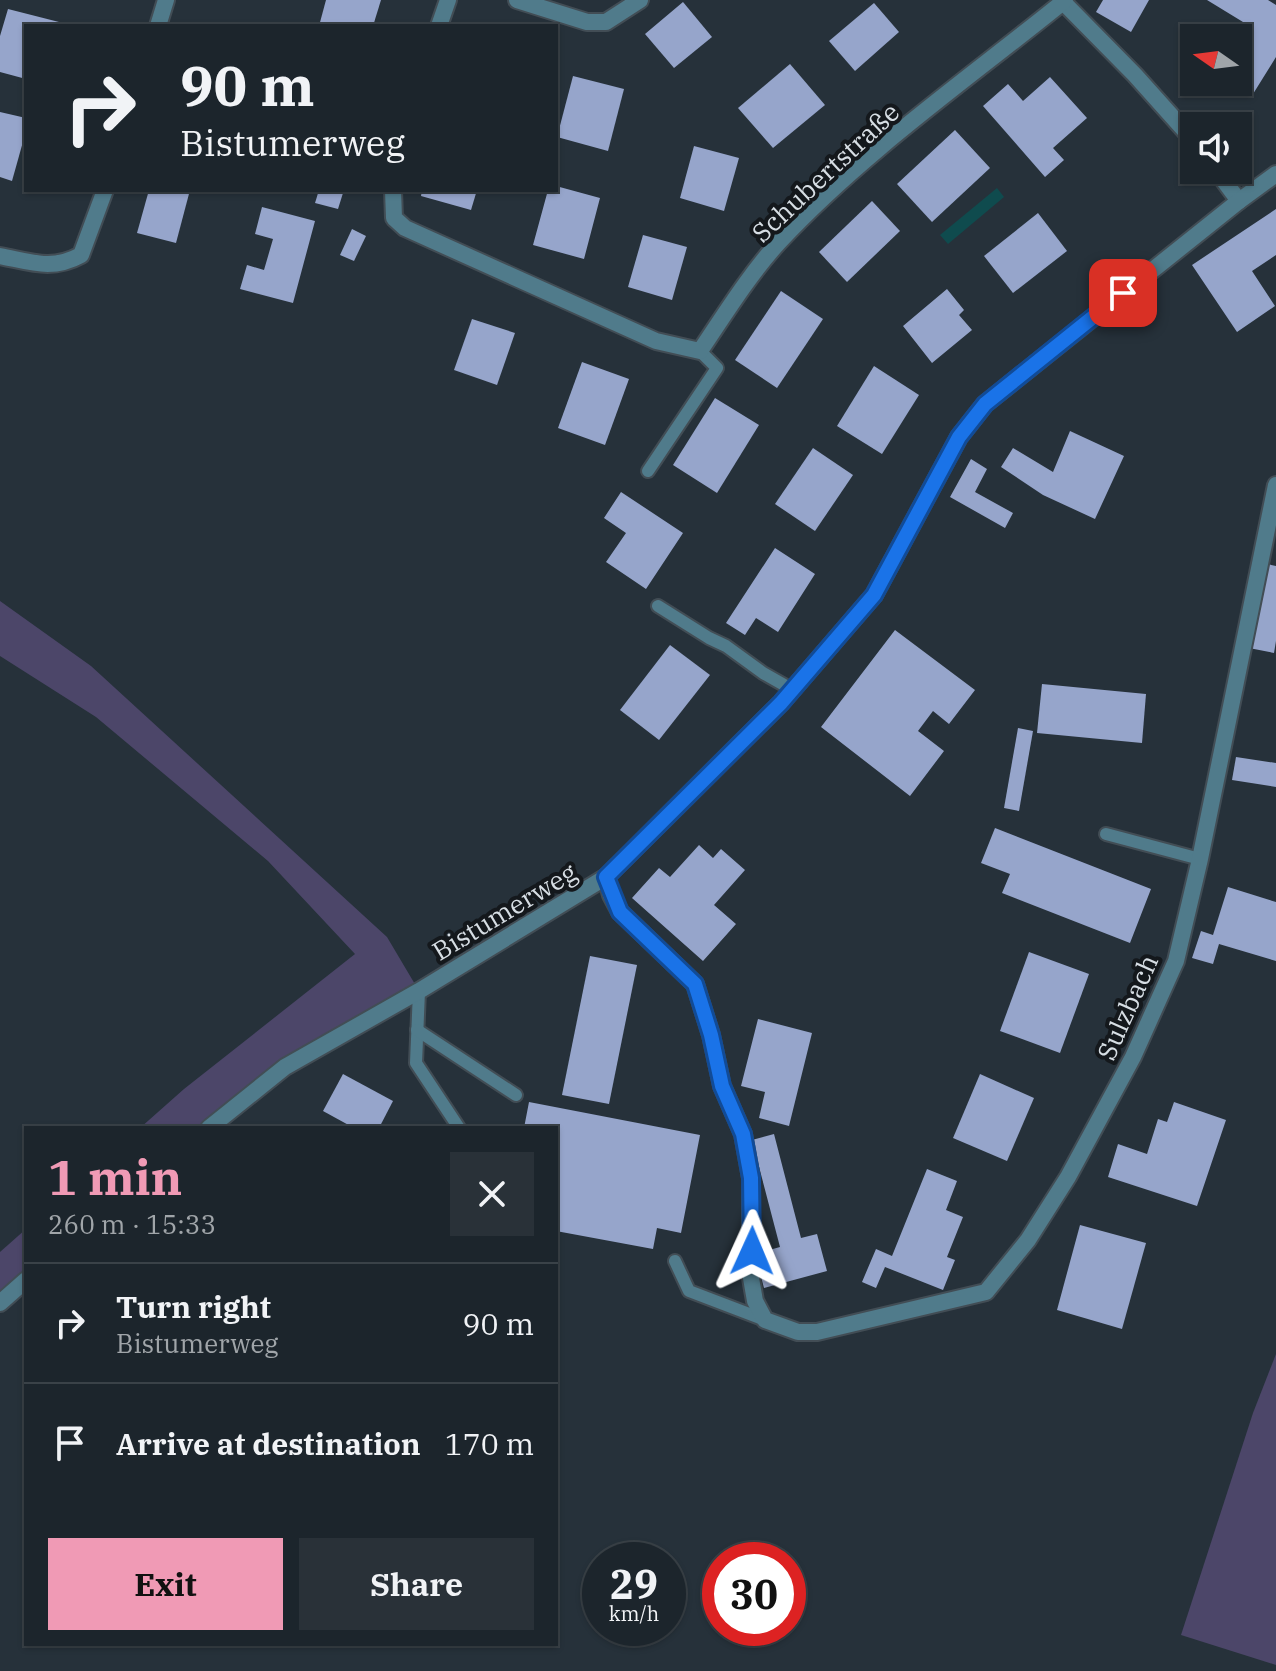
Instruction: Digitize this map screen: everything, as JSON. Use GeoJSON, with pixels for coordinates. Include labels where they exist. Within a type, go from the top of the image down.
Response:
{"type":"FeatureCollection","features":[{"type":"Feature","properties":{"kind":"street"},"geometry":{"type":"LineString","coordinates":[[159,24],[166,0]]}},
{"type":"Feature","properties":{"kind":"street"},"geometry":{"type":"LineString","coordinates":[[440,24],[448,0]]}},
{"type":"Feature","properties":{"kind":"street"},"geometry":{"type":"LineString","coordinates":[[517,0],[571,19],[606,22],[640,0]]}},
{"type":"Feature","properties":{"kind":"street","name":"Schubertstraße"},"geometry":{"type":"LineString","coordinates":[[700,351],[745,285],[779,243],[835,188],[1064,1],[1180,125]]}},
{"type":"Feature","properties":{"kind":"street","name":"Bistumerweg"},"geometry":{"type":"LineString","coordinates":[[211,1126],[285,1067],[419,991],[606,877],[793,690],[874,595],[959,437],[985,404],[1276,174]]}},
{"type":"Feature","properties":{"kind":"street"},"geometry":{"type":"LineString","coordinates":[[1226,184],[1239,201]]}},
{"type":"Feature","properties":{"kind":"street"},"geometry":{"type":"LineString","coordinates":[[0,256],[49,265],[65,263],[81,255],[104,192]]}},
{"type":"Feature","properties":{"kind":"street"},"geometry":{"type":"LineString","coordinates":[[393,192],[394,218],[405,228],[656,341],[700,351]]}},
{"type":"Feature","properties":{"kind":"street","name":"Sulzbach"},"geometry":{"type":"LineString","coordinates":[[765,1320],[798,1332],[817,1332],[986,1292],[1028,1240],[1060,1190],[1133,1057],[1176,961],[1200,859],[1276,485]]}},
{"type":"Feature","properties":{"kind":"street"},"geometry":{"type":"LineString","coordinates":[[606,877],[620,912],[695,984],[711,1035],[722,1086],[743,1134],[751,1178],[751,1278],[755,1301],[765,1320]]}},
{"type":"Feature","properties":{"kind":"street"},"geometry":{"type":"LineString","coordinates":[[0,1303],[24,1282]]}},
{"type":"Feature","properties":{"kind":"lane"},"geometry":{"type":"LineString","coordinates":[[648,471],[717,368],[700,351]]}},
{"type":"Feature","properties":{"kind":"lane"},"geometry":{"type":"LineString","coordinates":[[658,606],[793,690]]}},
{"type":"Feature","properties":{"kind":"lane"},"geometry":{"type":"LineString","coordinates":[[1106,834],[1200,859]]}},
{"type":"Feature","properties":{"kind":"lane"},"geometry":{"type":"LineString","coordinates":[[419,991],[416,1063],[457,1126]]}},
{"type":"Feature","properties":{"kind":"lane"},"geometry":{"type":"LineString","coordinates":[[417,1030],[516,1095]]}},
{"type":"Feature","properties":{"kind":"lane"},"geometry":{"type":"LineString","coordinates":[[675,1261],[689,1291],[765,1320]]}},
{"type":"Feature","properties":{"kind":"shaded area"},"geometry":{"type":"Polygon","coordinates":[[[997,188],[1004,197],[948,244],[940,235],[997,188]]]}},
{"type":"Feature","properties":{"kind":"shaded area"},"geometry":{"type":"Polygon","coordinates":[[[0,601],[91,666],[387,937],[419,991],[285,1067],[211,1126],[142,1126],[184,1089],[355,954],[268,861],[96,717],[0,656],[0,601]]]}},
{"type":"Feature","properties":{"kind":"shaded area"},"geometry":{"type":"Polygon","coordinates":[[[24,1231],[24,1282],[0,1303],[0,1252],[24,1231]]]}},
{"type":"Feature","properties":{"kind":"shaded area"},"geometry":{"type":"Polygon","coordinates":[[[1276,1354],[1276,1665],[1181,1635],[1253,1413],[1276,1354]]]}},
{"type":"Feature","properties":{"kind":"building"},"geometry":{"type":"Polygon","coordinates":[[[326,0],[381,0],[374,24],[320,24],[326,0]]]}},
{"type":"Feature","properties":{"kind":"building"},"geometry":{"type":"Polygon","coordinates":[[[1103,0],[1149,0],[1131,32],[1096,12],[1103,0]]]}},
{"type":"Feature","properties":{"kind":"building"},"geometry":{"type":"Polygon","coordinates":[[[1207,0],[1268,0],[1276,5],[1276,57],[1253,94],[1252,24],[1243,22],[1207,0]]]}},
{"type":"Feature","properties":{"kind":"building"},"geometry":{"type":"Polygon","coordinates":[[[683,2],[712,37],[674,68],[645,34],[683,2]]]}},
{"type":"Feature","properties":{"kind":"building"},"geometry":{"type":"Polygon","coordinates":[[[874,3],[899,32],[855,71],[829,41],[874,3]]]}},
{"type":"Feature","properties":{"kind":"building"},"geometry":{"type":"Polygon","coordinates":[[[8,9],[59,22],[24,24],[24,78],[0,72],[0,36],[8,9]]]}},
{"type":"Feature","properties":{"kind":"building"},"geometry":{"type":"Polygon","coordinates":[[[790,64],[825,105],[773,148],[738,108],[790,64]]]}},
{"type":"Feature","properties":{"kind":"building"},"geometry":{"type":"Polygon","coordinates":[[[573,76],[624,89],[608,151],[558,137],[573,76]]]}},
{"type":"Feature","properties":{"kind":"building"},"geometry":{"type":"Polygon","coordinates":[[[1050,77],[1087,118],[1053,148],[1064,160],[1045,177],[983,106],[1008,84],[1023,101],[1050,77]]]}},
{"type":"Feature","properties":{"kind":"building"},"geometry":{"type":"Polygon","coordinates":[[[0,112],[24,118],[24,138],[12,181],[0,177],[0,112]]]}},
{"type":"Feature","properties":{"kind":"building"},"geometry":{"type":"Polygon","coordinates":[[[955,130],[990,168],[932,222],[897,184],[955,130]]]}},
{"type":"Feature","properties":{"kind":"building"},"geometry":{"type":"Polygon","coordinates":[[[694,146],[739,158],[724,211],[680,198],[694,146]]]}},
{"type":"Feature","properties":{"kind":"building"},"geometry":{"type":"Polygon","coordinates":[[[558,187],[600,198],[584,259],[533,245],[547,192],[558,192],[558,187]]]}},
{"type":"Feature","properties":{"kind":"building"},"geometry":{"type":"Polygon","coordinates":[[[148,192],[189,192],[176,243],[137,233],[148,192]]]}},
{"type":"Feature","properties":{"kind":"building"},"geometry":{"type":"Polygon","coordinates":[[[318,192],[343,193],[338,209],[315,203],[318,192]]]}},
{"type":"Feature","properties":{"kind":"building"},"geometry":{"type":"Polygon","coordinates":[[[422,192],[476,192],[471,210],[421,196],[422,192]]]}},
{"type":"Feature","properties":{"kind":"building"},"geometry":{"type":"Polygon","coordinates":[[[872,201],[900,231],[847,282],[819,252],[872,201]]]}},
{"type":"Feature","properties":{"kind":"building"},"geometry":{"type":"Polygon","coordinates":[[[262,207],[315,221],[293,303],[240,289],[247,265],[264,270],[273,239],[255,234],[262,207]]]}},
{"type":"Feature","properties":{"kind":"building"},"geometry":{"type":"Polygon","coordinates":[[[1276,209],[1276,255],[1252,271],[1275,306],[1237,332],[1192,265],[1276,209]]]}},
{"type":"Feature","properties":{"kind":"building"},"geometry":{"type":"Polygon","coordinates":[[[1038,213],[1067,251],[1013,293],[984,256],[1038,213]]]}},
{"type":"Feature","properties":{"kind":"building"},"geometry":{"type":"Polygon","coordinates":[[[352,229],[366,236],[354,261],[340,255],[352,229]]]}},
{"type":"Feature","properties":{"kind":"building"},"geometry":{"type":"Polygon","coordinates":[[[643,235],[687,247],[672,300],[628,287],[643,235]]]}},
{"type":"Feature","properties":{"kind":"building"},"geometry":{"type":"Polygon","coordinates":[[[947,289],[964,310],[959,315],[972,330],[932,363],[903,326],[947,289]]]}},
{"type":"Feature","properties":{"kind":"building"},"geometry":{"type":"Polygon","coordinates":[[[781,291],[823,319],[777,388],[735,360],[781,291]]]}},
{"type":"Feature","properties":{"kind":"building"},"geometry":{"type":"Polygon","coordinates":[[[472,319],[515,333],[497,385],[454,370],[472,319]]]}},
{"type":"Feature","properties":{"kind":"building"},"geometry":{"type":"Polygon","coordinates":[[[582,362],[629,379],[605,445],[558,428],[582,362]]]}},
{"type":"Feature","properties":{"kind":"building"},"geometry":{"type":"Polygon","coordinates":[[[874,366],[919,395],[882,454],[837,426],[874,366]]]}},
{"type":"Feature","properties":{"kind":"building"},"geometry":{"type":"Polygon","coordinates":[[[715,398],[759,425],[717,493],[673,465],[715,398]]]}},
{"type":"Feature","properties":{"kind":"building"},"geometry":{"type":"Polygon","coordinates":[[[1070,431],[1124,456],[1095,519],[1043,495],[1001,467],[1013,448],[1053,472],[1070,431]]]}},
{"type":"Feature","properties":{"kind":"building"},"geometry":{"type":"Polygon","coordinates":[[[813,448],[853,475],[815,531],[775,504],[813,448]]]}},
{"type":"Feature","properties":{"kind":"building"},"geometry":{"type":"Polygon","coordinates":[[[971,459],[987,469],[975,492],[1013,513],[1005,528],[950,497],[971,459]]]}},
{"type":"Feature","properties":{"kind":"building"},"geometry":{"type":"Polygon","coordinates":[[[621,492],[683,533],[646,589],[606,562],[626,533],[604,518],[621,492]]]}},
{"type":"Feature","properties":{"kind":"building"},"geometry":{"type":"Polygon","coordinates":[[[775,548],[815,574],[778,632],[756,618],[745,635],[726,623],[775,548]]]}},
{"type":"Feature","properties":{"kind":"building"},"geometry":{"type":"Polygon","coordinates":[[[1267,564],[1276,566],[1274,653],[1249,648],[1267,564]]]}},
{"type":"Feature","properties":{"kind":"building"},"geometry":{"type":"Polygon","coordinates":[[[895,630],[975,690],[949,724],[933,711],[918,731],[944,751],[910,796],[821,727],[895,630]]]}},
{"type":"Feature","properties":{"kind":"building"},"geometry":{"type":"Polygon","coordinates":[[[670,645],[710,675],[659,740],[620,710],[670,645]]]}},
{"type":"Feature","properties":{"kind":"building"},"geometry":{"type":"Polygon","coordinates":[[[1042,684],[1146,694],[1142,743],[1037,733],[1042,684]]]}},
{"type":"Feature","properties":{"kind":"building"},"geometry":{"type":"Polygon","coordinates":[[[1018,728],[1033,731],[1019,811],[1004,808],[1018,728]]]}},
{"type":"Feature","properties":{"kind":"building"},"geometry":{"type":"Polygon","coordinates":[[[1236,757],[1276,763],[1276,787],[1232,780],[1236,757]]]}},
{"type":"Feature","properties":{"kind":"building"},"geometry":{"type":"Polygon","coordinates":[[[995,828],[1151,889],[1130,943],[1002,893],[1010,874],[981,863],[995,828]]]}},
{"type":"Feature","properties":{"kind":"building"},"geometry":{"type":"Polygon","coordinates":[[[699,845],[713,858],[721,849],[745,870],[714,905],[736,924],[703,961],[632,898],[659,868],[670,877],[699,845]]]}},
{"type":"Feature","properties":{"kind":"building"},"geometry":{"type":"Polygon","coordinates":[[[1228,887],[1276,902],[1276,961],[1219,944],[1213,964],[1192,958],[1201,931],[1213,935],[1228,887]]]}},
{"type":"Feature","properties":{"kind":"building"},"geometry":{"type":"Polygon","coordinates":[[[1029,952],[1089,974],[1060,1053],[1000,1031],[1029,952]]]}},
{"type":"Feature","properties":{"kind":"building"},"geometry":{"type":"Polygon","coordinates":[[[590,956],[637,965],[609,1104],[562,1095],[590,956]]]}},
{"type":"Feature","properties":{"kind":"building"},"geometry":{"type":"Polygon","coordinates":[[[758,1019],[812,1033],[789,1126],[759,1118],[765,1092],[741,1086],[758,1019]]]}},
{"type":"Feature","properties":{"kind":"building"},"geometry":{"type":"Polygon","coordinates":[[[343,1074],[393,1101],[380,1126],[350,1126],[323,1111],[343,1074]]]}},
{"type":"Feature","properties":{"kind":"building"},"geometry":{"type":"Polygon","coordinates":[[[980,1074],[1034,1098],[1007,1161],[953,1138],[980,1074]]]}},
{"type":"Feature","properties":{"kind":"building"},"geometry":{"type":"Polygon","coordinates":[[[529,1102],[700,1135],[681,1233],[657,1228],[653,1249],[558,1231],[558,1126],[524,1126],[529,1102]]]}},
{"type":"Feature","properties":{"kind":"building"},"geometry":{"type":"Polygon","coordinates":[[[1174,1102],[1226,1120],[1197,1206],[1108,1177],[1118,1144],[1147,1154],[1158,1119],[1167,1122],[1174,1102]]]}},
{"type":"Feature","properties":{"kind":"building"},"geometry":{"type":"Polygon","coordinates":[[[774,1134],[801,1238],[817,1234],[827,1271],[764,1288],[755,1254],[780,1247],[752,1140],[774,1134]]]}},
{"type":"Feature","properties":{"kind":"building"},"geometry":{"type":"Polygon","coordinates":[[[927,1169],[957,1181],[946,1210],[963,1217],[947,1257],[955,1260],[943,1290],[885,1267],[876,1288],[862,1282],[876,1249],[892,1256],[927,1169]]]}},
{"type":"Feature","properties":{"kind":"building"},"geometry":{"type":"Polygon","coordinates":[[[1080,1225],[1146,1243],[1122,1329],[1057,1310],[1080,1225]]]}},
{"type":"Feature","properties":{"kind":"route"},"geometry":{"type":"LineString","coordinates":[[752,1251],[751,1178],[743,1134],[722,1086],[711,1035],[695,984],[620,912],[606,877],[781,703],[874,595],[959,437],[985,404],[1123,293]]}}]}
